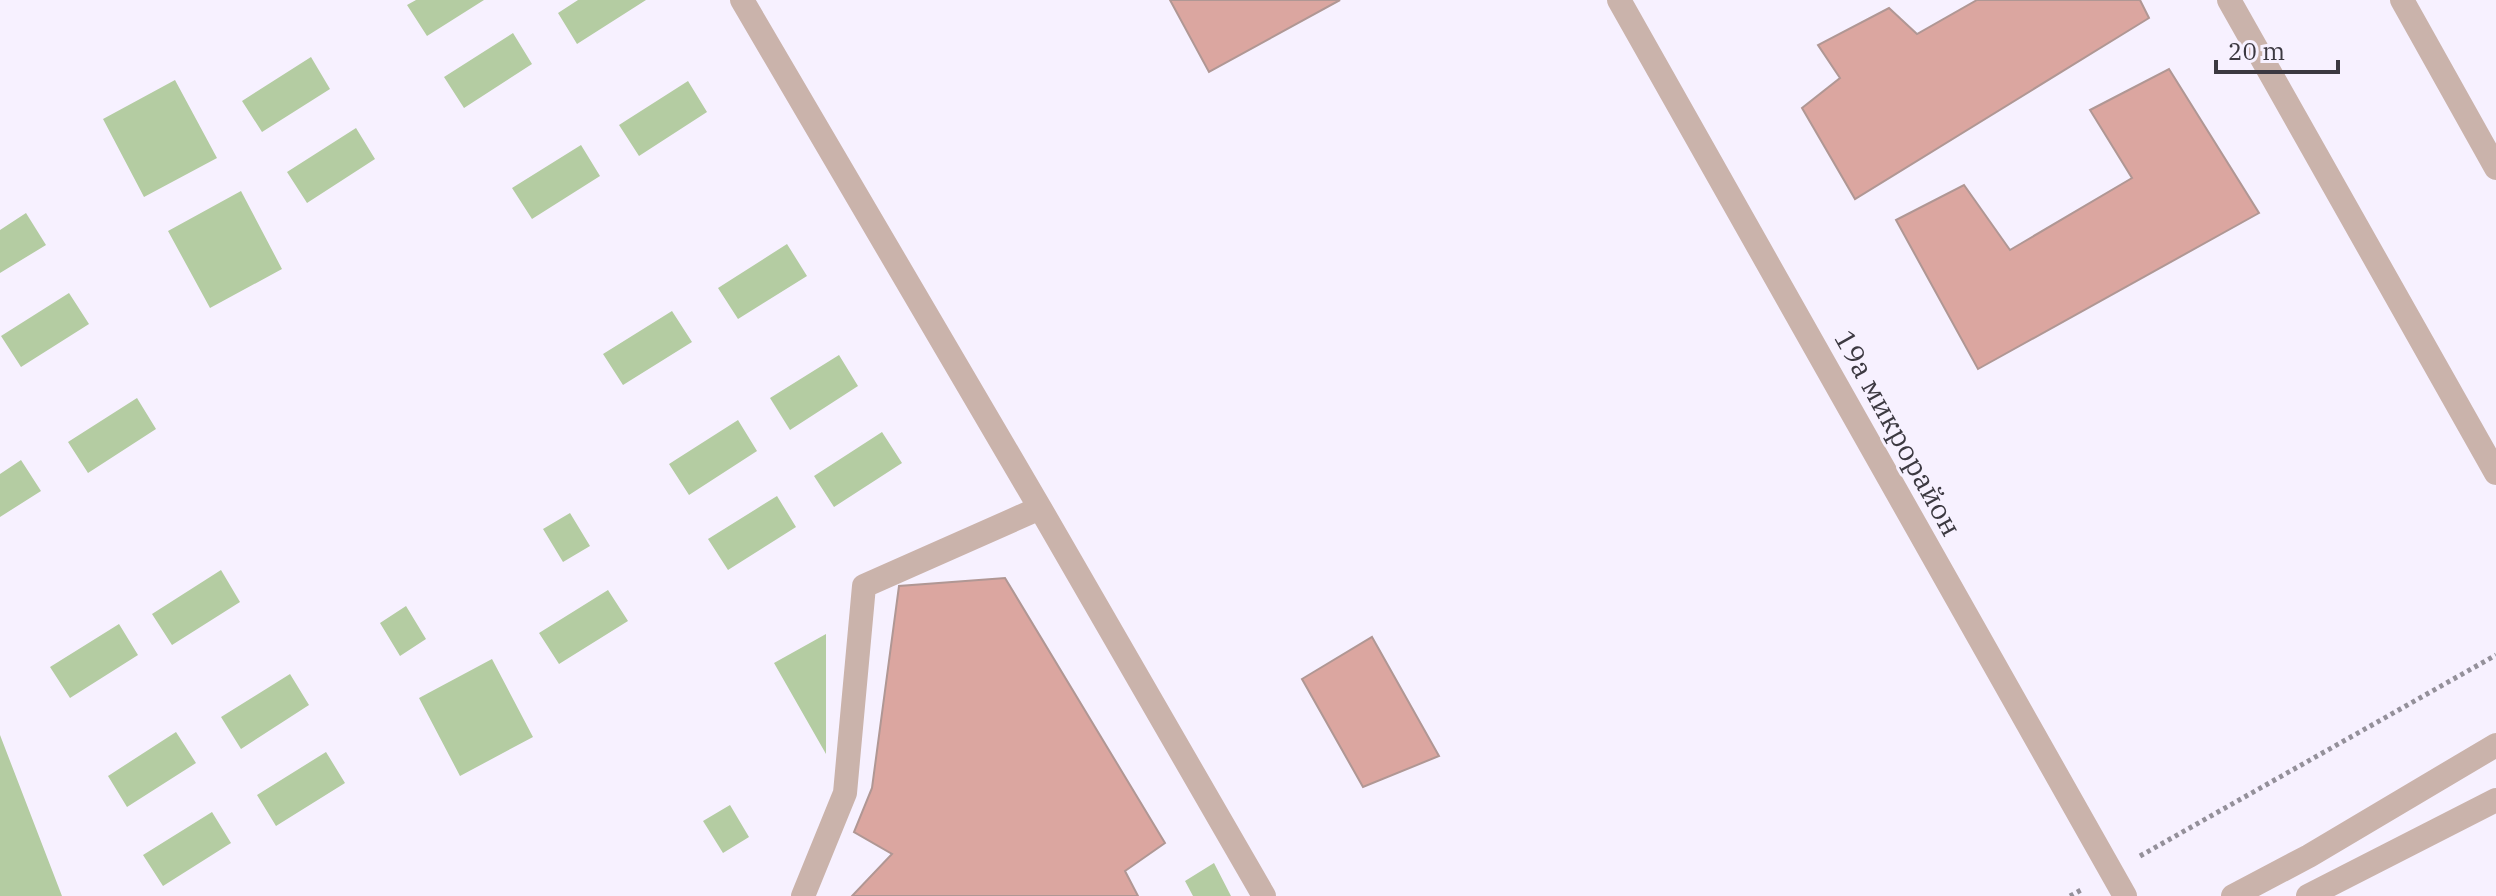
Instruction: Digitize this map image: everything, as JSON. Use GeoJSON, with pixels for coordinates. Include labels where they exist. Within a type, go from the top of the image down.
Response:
{"type":"FeatureCollection","features":[{"type":"Feature","properties":{"kind":"street"},"geometry":{"type":"LineString","coordinates":[[742,0],[1264,896]]}},
{"type":"Feature","properties":{"kind":"street","name":"19а микрорайон"},"geometry":{"type":"LineString","coordinates":[[1619,0],[2125,896]]}},
{"type":"Feature","properties":{"kind":"street"},"geometry":{"type":"LineString","coordinates":[[2229,0],[2496,473]]}},
{"type":"Feature","properties":{"kind":"street"},"geometry":{"type":"LineString","coordinates":[[2402,0],[2496,168]]}},
{"type":"Feature","properties":{"kind":"street"},"geometry":{"type":"LineString","coordinates":[[803,896],[845,793],[864,586],[1040,508]]}},
{"type":"Feature","properties":{"kind":"street"},"geometry":{"type":"LineString","coordinates":[[2233,896],[2309,856],[2496,745]]}},
{"type":"Feature","properties":{"kind":"street"},"geometry":{"type":"LineString","coordinates":[[2308,896],[2350,885],[2496,800]]}},
{"type":"Feature","properties":{"kind":"path"},"geometry":{"type":"LineString","coordinates":[[2070,896],[2496,655]]}},
{"type":"Feature","properties":{"kind":"green space"},"geometry":{"type":"Polygon","coordinates":[[[416,0],[484,0],[427,36],[407,5],[416,0]]]}},
{"type":"Feature","properties":{"kind":"green space"},"geometry":{"type":"Polygon","coordinates":[[[578,0],[646,0],[577,44],[558,13],[578,0]]]}},
{"type":"Feature","properties":{"kind":"green space"},"geometry":{"type":"Polygon","coordinates":[[[513,33],[532,64],[464,108],[444,77],[513,33]]]}},
{"type":"Feature","properties":{"kind":"green space"},"geometry":{"type":"Polygon","coordinates":[[[311,57],[330,89],[262,132],[242,101],[311,57]]]}},
{"type":"Feature","properties":{"kind":"green space"},"geometry":{"type":"Polygon","coordinates":[[[175,80],[217,158],[144,197],[103,119],[175,80]]]}},
{"type":"Feature","properties":{"kind":"green space"},"geometry":{"type":"Polygon","coordinates":[[[688,81],[707,112],[639,156],[619,125],[688,81]]]}},
{"type":"Feature","properties":{"kind":"green space"},"geometry":{"type":"Polygon","coordinates":[[[356,128],[375,159],[307,203],[287,172],[356,128]]]}},
{"type":"Feature","properties":{"kind":"green space"},"geometry":{"type":"Polygon","coordinates":[[[581,145],[600,176],[532,219],[512,188],[581,145]]]}},
{"type":"Feature","properties":{"kind":"green space"},"geometry":{"type":"Polygon","coordinates":[[[241,191],[282,269],[210,308],[168,231],[241,191]]]}},
{"type":"Feature","properties":{"kind":"green space"},"geometry":{"type":"Polygon","coordinates":[[[26,213],[46,245],[0,273],[0,230],[26,213]]]}},
{"type":"Feature","properties":{"kind":"green space"},"geometry":{"type":"Polygon","coordinates":[[[787,244],[807,276],[738,319],[718,288],[787,244]]]}},
{"type":"Feature","properties":{"kind":"green space"},"geometry":{"type":"Polygon","coordinates":[[[69,293],[89,324],[21,367],[1,336],[69,293]]]}},
{"type":"Feature","properties":{"kind":"green space"},"geometry":{"type":"Polygon","coordinates":[[[672,311],[692,342],[623,385],[603,354],[672,311]]]}},
{"type":"Feature","properties":{"kind":"green space"},"geometry":{"type":"Polygon","coordinates":[[[839,355],[858,386],[790,430],[770,398],[839,355]]]}},
{"type":"Feature","properties":{"kind":"green space"},"geometry":{"type":"Polygon","coordinates":[[[137,398],[156,429],[88,473],[68,442],[137,398]]]}},
{"type":"Feature","properties":{"kind":"green space"},"geometry":{"type":"Polygon","coordinates":[[[738,420],[757,451],[689,495],[669,464],[738,420]]]}},
{"type":"Feature","properties":{"kind":"green space"},"geometry":{"type":"Polygon","coordinates":[[[882,432],[902,463],[834,507],[814,476],[882,432]]]}},
{"type":"Feature","properties":{"kind":"green space"},"geometry":{"type":"Polygon","coordinates":[[[21,460],[41,491],[0,517],[0,474],[21,460]]]}},
{"type":"Feature","properties":{"kind":"green space"},"geometry":{"type":"Polygon","coordinates":[[[777,496],[796,527],[728,570],[708,539],[777,496]]]}},
{"type":"Feature","properties":{"kind":"green space"},"geometry":{"type":"Polygon","coordinates":[[[570,513],[590,546],[563,562],[543,529],[570,513]]]}},
{"type":"Feature","properties":{"kind":"green space"},"geometry":{"type":"Polygon","coordinates":[[[221,570],[240,602],[172,645],[152,614],[221,570]]]}},
{"type":"Feature","properties":{"kind":"green space"},"geometry":{"type":"Polygon","coordinates":[[[608,590],[628,621],[559,664],[539,633],[608,590]]]}},
{"type":"Feature","properties":{"kind":"green space"},"geometry":{"type":"Polygon","coordinates":[[[406,606],[426,639],[400,656],[380,623],[406,606]]]}},
{"type":"Feature","properties":{"kind":"green space"},"geometry":{"type":"Polygon","coordinates":[[[119,624],[138,655],[70,698],[50,667],[119,624]]]}},
{"type":"Feature","properties":{"kind":"green space"},"geometry":{"type":"Polygon","coordinates":[[[826,634],[826,754],[774,663],[826,634]]]}},
{"type":"Feature","properties":{"kind":"green space"},"geometry":{"type":"Polygon","coordinates":[[[492,659],[533,737],[460,776],[419,698],[492,659]]]}},
{"type":"Feature","properties":{"kind":"green space"},"geometry":{"type":"Polygon","coordinates":[[[290,674],[309,705],[241,749],[221,717],[290,674]]]}},
{"type":"Feature","properties":{"kind":"green space"},"geometry":{"type":"Polygon","coordinates":[[[176,732],[196,763],[127,807],[108,776],[176,732]]]}},
{"type":"Feature","properties":{"kind":"green space"},"geometry":{"type":"Polygon","coordinates":[[[0,735],[62,896],[0,896],[0,735]]]}},
{"type":"Feature","properties":{"kind":"green space"},"geometry":{"type":"Polygon","coordinates":[[[326,752],[345,783],[276,826],[257,795],[326,752]]]}},
{"type":"Feature","properties":{"kind":"green space"},"geometry":{"type":"Polygon","coordinates":[[[730,805],[749,837],[723,853],[703,821],[730,805]]]}},
{"type":"Feature","properties":{"kind":"green space"},"geometry":{"type":"Polygon","coordinates":[[[212,812],[231,843],[163,886],[143,855],[212,812]]]}},
{"type":"Feature","properties":{"kind":"green space"},"geometry":{"type":"Polygon","coordinates":[[[1214,863],[1231,896],[1193,896],[1185,881],[1214,863]]]}},
{"type":"Feature","properties":{"kind":"building"},"geometry":{"type":"Polygon","coordinates":[[[1170,0],[1340,0],[1209,72],[1170,0]]]}},
{"type":"Feature","properties":{"kind":"building"},"geometry":{"type":"Polygon","coordinates":[[[1977,0],[2140,0],[2149,18],[1855,199],[1802,108],[1840,78],[1818,45],[1889,8],[1917,34],[1977,0]]]}},
{"type":"Feature","properties":{"kind":"building"},"geometry":{"type":"Polygon","coordinates":[[[2169,69],[2259,213],[1978,369],[1896,220],[1964,185],[2010,250],[2132,178],[2090,110],[2169,69]]]}},
{"type":"Feature","properties":{"kind":"building"},"geometry":{"type":"Polygon","coordinates":[[[1005,578],[1165,843],[1125,871],[1138,896],[852,896],[892,854],[854,832],[872,788],[899,586],[1005,578]]]}},
{"type":"Feature","properties":{"kind":"building"},"geometry":{"type":"Polygon","coordinates":[[[1372,637],[1439,756],[1363,787],[1302,679],[1372,637]]]}}]}
